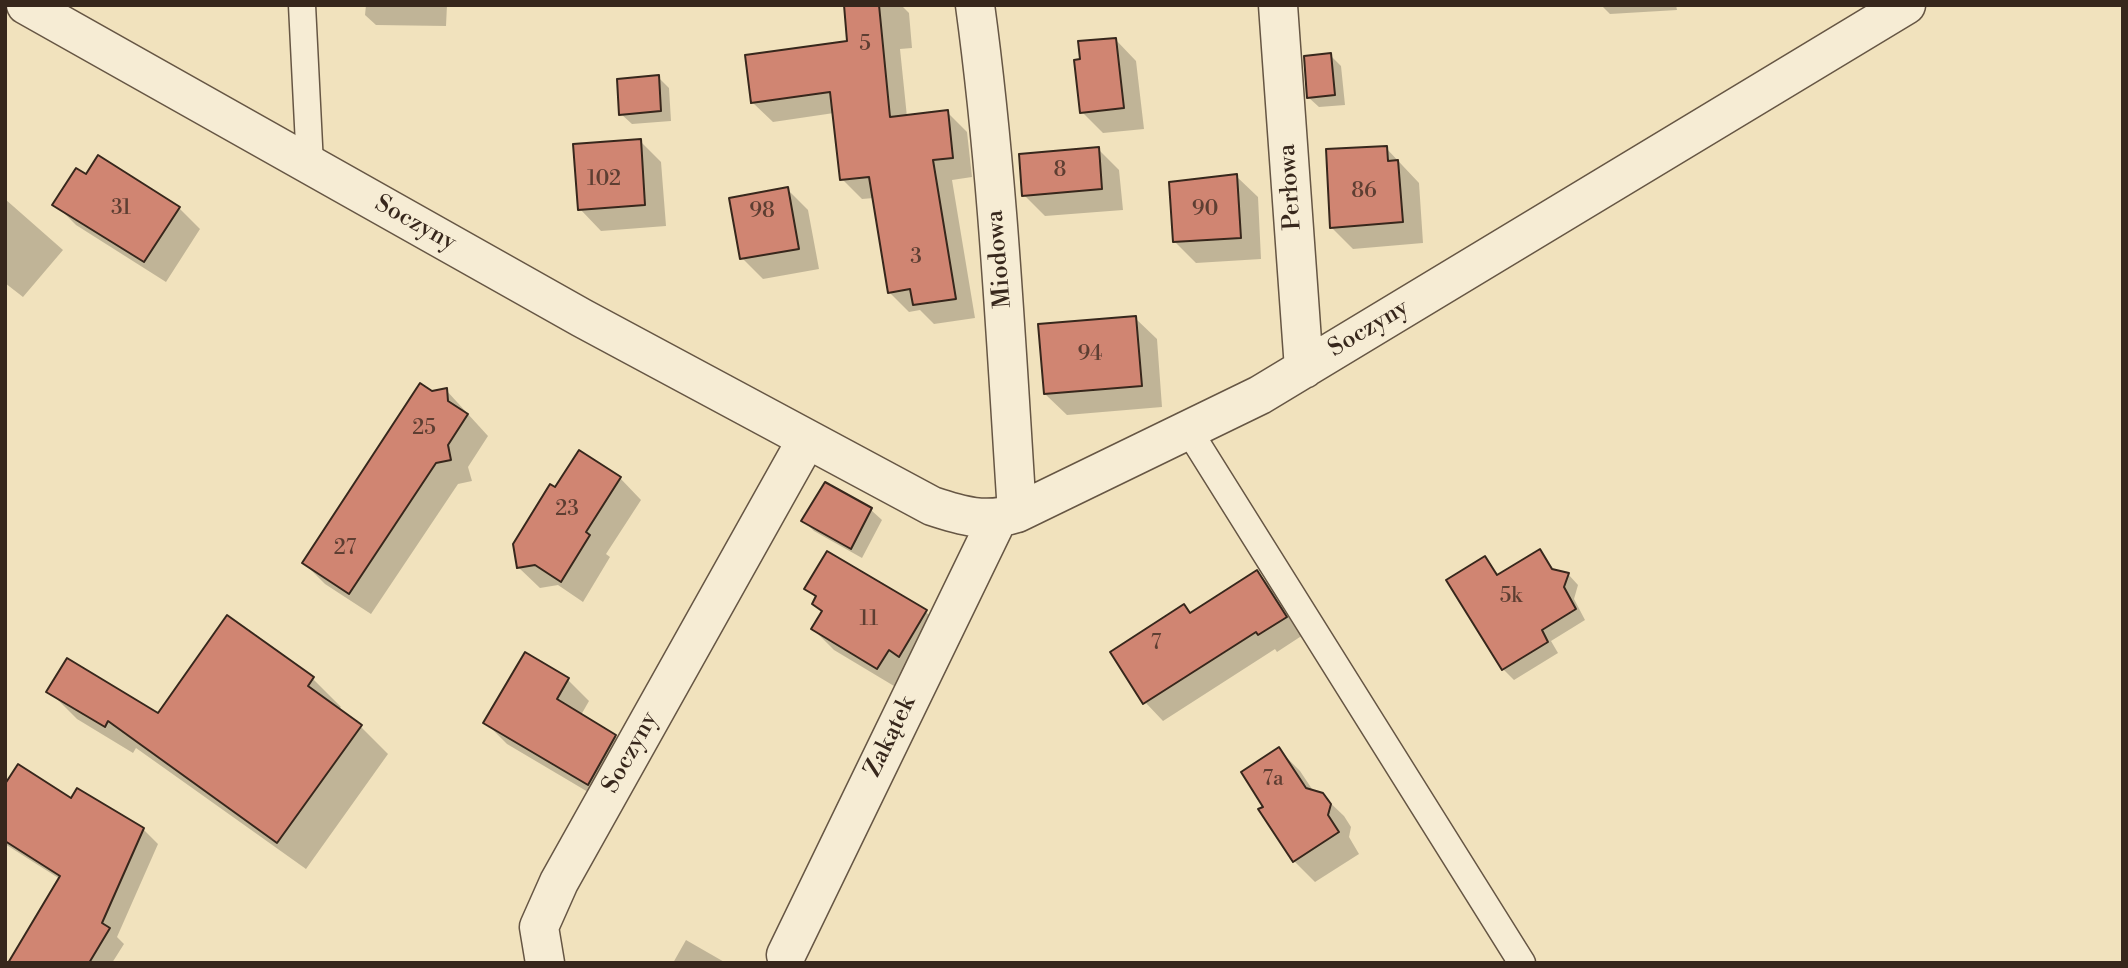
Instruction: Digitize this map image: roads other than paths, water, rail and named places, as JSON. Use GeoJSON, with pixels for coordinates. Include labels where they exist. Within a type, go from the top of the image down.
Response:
{"type":"FeatureCollection","features":[{"type":"Feature","properties":{"kind":"street","name":"Soczyny"},"geometry":{"type":"LineString","coordinates":[[26,5],[594,325],[932,506],[965,517],[1007,517],[1189,431],[1304,369],[1906,5]]}},
{"type":"Feature","properties":{"kind":"street","name":"Miodowa"},"geometry":{"type":"LineString","coordinates":[[975,5],[984,73],[1002,279],[1007,517]]}},
{"type":"Feature","properties":{"kind":"street","name":"Perłowa"},"geometry":{"type":"LineString","coordinates":[[1278,5],[1304,369]]}},
{"type":"Feature","properties":{"kind":"street","name":"Soczyny"},"geometry":{"type":"LineString","coordinates":[[545,963],[539,927],[559,881],[807,439]]}},
{"type":"Feature","properties":{"kind":"street","name":"Zakątek"},"geometry":{"type":"LineString","coordinates":[[786,955],[1007,517]]}},
{"type":"Feature","properties":{"kind":"lane"},"geometry":{"type":"LineString","coordinates":[[302,5],[310,165]]}},
{"type":"Feature","properties":{"kind":"lane"},"geometry":{"type":"LineString","coordinates":[[1189,431],[1522,963]]}}]}
